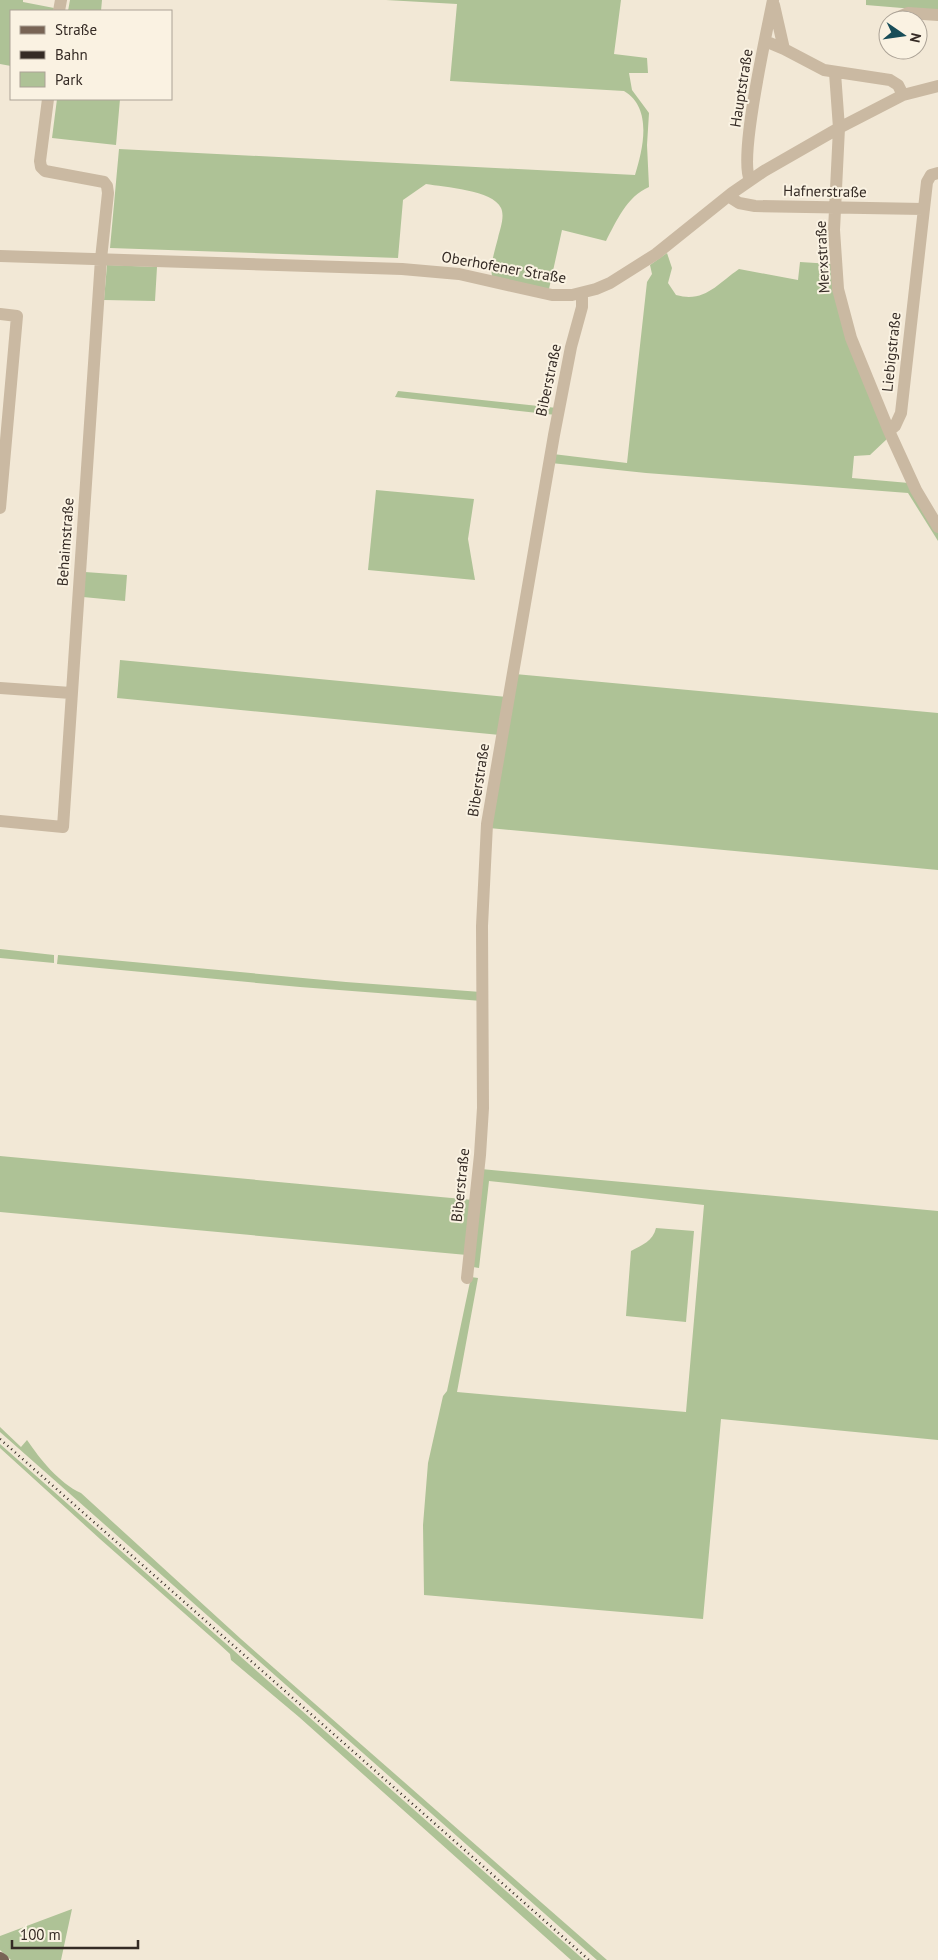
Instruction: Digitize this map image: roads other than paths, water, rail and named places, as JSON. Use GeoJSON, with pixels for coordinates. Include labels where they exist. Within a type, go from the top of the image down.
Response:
{"type":"FeatureCollection","features":[{"type":"Feature","properties":{"kind":"street","name":"Hauptstraße"},"geometry":{"type":"LineString","coordinates":[[750,180],[747,175],[746,157],[773,0]]}},
{"type":"Feature","properties":{"kind":"street"},"geometry":{"type":"LineString","coordinates":[[773,0],[784,49]]}},
{"type":"Feature","properties":{"kind":"street"},"geometry":{"type":"LineString","coordinates":[[765,41],[824,70],[890,80],[898,85],[903,95]]}},
{"type":"Feature","properties":{"kind":"street","name":"Merxstraße"},"geometry":{"type":"LineString","coordinates":[[835,73],[839,128],[834,249],[836,269],[843,312],[851,338],[889,431]]}},
{"type":"Feature","properties":{"kind":"street","name":"Oberhofener Straße"},"geometry":{"type":"LineString","coordinates":[[0,256],[428,271],[459,274],[546,294],[563,296],[582,294],[610,283],[640,265],[750,180],[839,128],[903,95],[938,86]]}},
{"type":"Feature","properties":{"kind":"street","name":"Behaimstraße"},"geometry":{"type":"LineString","coordinates":[[0,822],[63,827],[101,259],[108,193],[104,182],[44,171],[41,167],[40,161],[48,100]]}},
{"type":"Feature","properties":{"kind":"street","name":"Liebigstraße"},"geometry":{"type":"LineString","coordinates":[[889,431],[895,426],[901,413],[928,177],[938,173]]}},
{"type":"Feature","properties":{"kind":"street","name":"Hafnerstraße"},"geometry":{"type":"LineString","coordinates":[[728,196],[739,203],[755,206],[924,210]]}},
{"type":"Feature","properties":{"kind":"street","name":"Biberstraße"},"geometry":{"type":"LineString","coordinates":[[466,1278],[480,1155],[483,1108],[482,926],[487,824],[554,435],[571,347],[582,307],[582,294]]}},
{"type":"Feature","properties":{"kind":"street"},"geometry":{"type":"LineString","coordinates":[[0,314],[17,316],[0,508]]}},
{"type":"Feature","properties":{"kind":"street"},"geometry":{"type":"LineString","coordinates":[[889,431],[916,490],[938,527]]}},
{"type":"Feature","properties":{"kind":"street"},"geometry":{"type":"LineString","coordinates":[[0,688],[71,693]]}},
{"type":"Feature","properties":{"kind":"railway"},"geometry":{"type":"LineString","coordinates":[[0,1439],[589,1960]]}}]}
